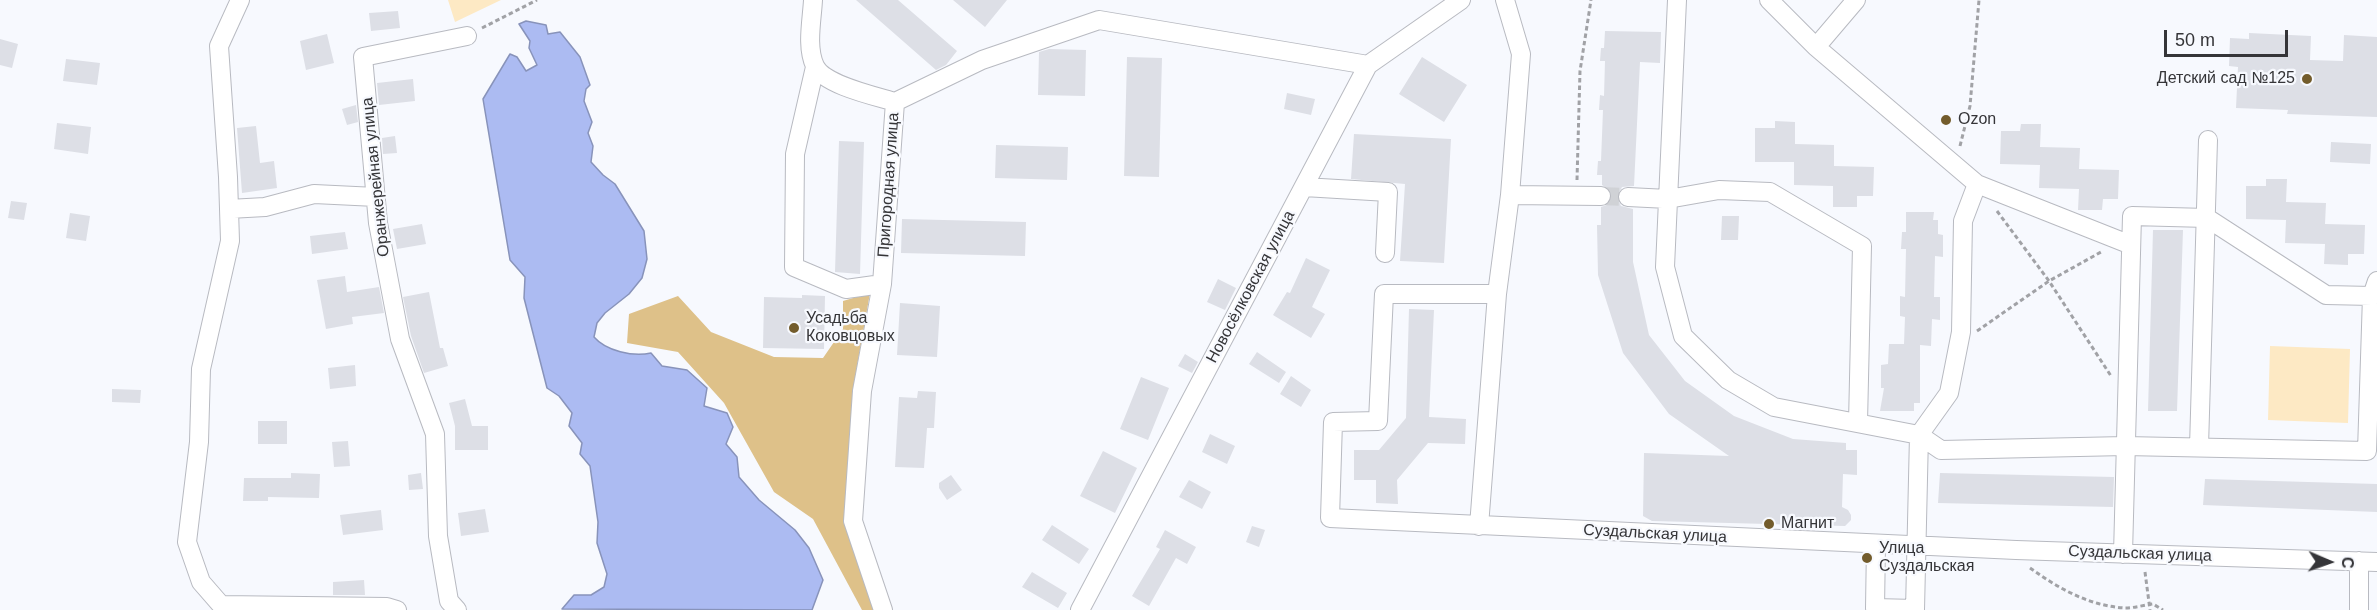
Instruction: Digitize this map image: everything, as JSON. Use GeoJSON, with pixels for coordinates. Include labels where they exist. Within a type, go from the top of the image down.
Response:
{"type":"FeatureCollection","features":[{"type":"Feature","properties":{"kind":"street"},"geometry":{"type":"LineString","coordinates":[[240,0],[219,46],[230,209],[230,241],[201,369],[199,442],[187,542],[201,582],[221,605],[387,607],[397,610]]}},
{"type":"Feature","properties":{"kind":"street"},"geometry":{"type":"LineString","coordinates":[[813,0],[811,43],[815,67],[795,154],[794,267],[846,289],[882,284]]}},
{"type":"Feature","properties":{"kind":"street","name":"Новосёлковская улица"},"geometry":{"type":"LineString","coordinates":[[1080,610],[1368,65],[1461,0]]}},
{"type":"Feature","properties":{"kind":"street"},"geometry":{"type":"LineString","coordinates":[[1479,526],[1497,294],[1510,195],[1521,54],[1505,0]]}},
{"type":"Feature","properties":{"kind":"street"},"geometry":{"type":"LineString","coordinates":[[1677,0],[1665,267],[1683,336],[1728,380],[1774,407],[1918,435],[1941,450],[2125,446],[2367,451],[2375,288],[2326,296],[2206,218],[2132,216],[2126,243],[2126,400],[2125,446],[2122,554]]}},
{"type":"Feature","properties":{"kind":"street"},"geometry":{"type":"LineString","coordinates":[[1769,0],[1816,48],[1977,184],[2126,243]]}},
{"type":"Feature","properties":{"kind":"street"},"geometry":{"type":"LineString","coordinates":[[1816,48],[1856,0]]}},
{"type":"Feature","properties":{"kind":"street","name":"Пригородная улица"},"geometry":{"type":"LineString","coordinates":[[883,610],[853,521],[862,391],[882,284],[895,102],[982,60],[1099,20],[1201,35],[1368,65]]}},
{"type":"Feature","properties":{"kind":"street","name":"Оранжерейная улица"},"geometry":{"type":"LineString","coordinates":[[457,610],[449,601],[438,536],[435,434],[400,339],[378,223],[363,57],[467,36]]}},
{"type":"Feature","properties":{"kind":"street"},"geometry":{"type":"LineString","coordinates":[[815,67],[836,84],[895,102]]}},
{"type":"Feature","properties":{"kind":"street"},"geometry":{"type":"LineString","coordinates":[[2199,447],[2208,140]]}},
{"type":"Feature","properties":{"kind":"street"},"geometry":{"type":"LineString","coordinates":[[1876,544],[1875,608],[1915,610],[1918,435],[1949,393],[1960,342],[1963,221],[1977,184]]}},
{"type":"Feature","properties":{"kind":"street"},"geometry":{"type":"LineString","coordinates":[[1304,187],[1388,192],[1386,253]]}},
{"type":"Feature","properties":{"kind":"street"},"geometry":{"type":"LineString","coordinates":[[1628,197],[1668,199],[1719,190],[1770,192],[1862,246],[1858,423]]}},
{"type":"Feature","properties":{"kind":"street"},"geometry":{"type":"LineString","coordinates":[[230,209],[265,207],[314,194],[376,197]]}},
{"type":"Feature","properties":{"kind":"street"},"geometry":{"type":"LineString","coordinates":[[1510,195],[1601,196]]}},
{"type":"Feature","properties":{"kind":"street","name":"Суздальская улица"},"geometry":{"type":"LineString","coordinates":[[1497,294],[1384,294],[1378,421],[1333,422],[1330,518],[1916,546],[2368,561]]}},
{"type":"Feature","properties":{"kind":"street"},"geometry":{"type":"LineString","coordinates":[[2359,610],[2368,561]]}},
{"type":"Feature","properties":{"kind":"path"},"geometry":{"type":"LineString","coordinates":[[467,36],[537,0]]}},
{"type":"Feature","properties":{"kind":"path"},"geometry":{"type":"LineString","coordinates":[[1576,196],[1580,71],[1591,0]]}},
{"type":"Feature","properties":{"kind":"path"},"geometry":{"type":"LineString","coordinates":[[1955,166],[1970,106],[1979,0]]}},
{"type":"Feature","properties":{"kind":"path"},"geometry":{"type":"LineString","coordinates":[[1995,207],[2049,281],[2126,400]]}},
{"type":"Feature","properties":{"kind":"path"},"geometry":{"type":"LineString","coordinates":[[1960,342],[2049,281],[2126,243]]}},
{"type":"Feature","properties":{"kind":"path"},"geometry":{"type":"LineString","coordinates":[[2016,550],[2030,568],[2061,589],[2095,603],[2126,608],[2153,603],[2163,610]]}},
{"type":"Feature","properties":{"kind":"path"},"geometry":{"type":"LineString","coordinates":[[2143,555],[2150,610]]}},
{"type":"Feature","properties":{"kind":"shaded area"},"geometry":{"type":"Polygon","coordinates":[[[448,0],[501,0],[455,22],[448,0]]]}},
{"type":"Feature","properties":{"kind":"shaded area"},"geometry":{"type":"Polygon","coordinates":[[[870,293],[853,389],[846,511],[879,610],[862,610],[813,519],[774,492],[724,403],[678,352],[627,343],[629,314],[678,296],[711,332],[774,357],[823,358],[843,329],[843,301],[870,293]]]}},
{"type":"Feature","properties":{"kind":"shaded area"},"geometry":{"type":"Polygon","coordinates":[[[2270,346],[2350,349],[2348,423],[2268,420],[2270,346]]]}},
{"type":"Feature","properties":{"kind":"water"},"geometry":{"type":"Polygon","coordinates":[[[526,21],[546,25],[548,34],[560,32],[580,57],[590,85],[586,89],[584,101],[592,122],[588,133],[593,146],[591,162],[615,184],[644,231],[647,259],[642,278],[629,294],[605,313],[597,323],[594,337],[613,349],[628,353],[651,353],[662,366],[687,370],[707,388],[704,406],[727,413],[733,427],[726,444],[737,457],[739,477],[759,500],[795,530],[809,548],[823,580],[812,610],[562,609],[574,595],[591,595],[604,587],[607,574],[597,543],[598,522],[590,466],[580,454],[582,443],[569,426],[572,413],[559,396],[547,388],[524,298],[525,277],[510,260],[483,99],[510,54],[517,57],[526,71],[537,65],[529,48],[530,41],[519,24],[526,21]]]}},
{"type":"Feature","properties":{"kind":"building"},"geometry":{"type":"Polygon","coordinates":[[[856,0],[898,0],[957,51],[946,65],[936,70],[856,0]]]}},
{"type":"Feature","properties":{"kind":"building"},"geometry":{"type":"Polygon","coordinates":[[[953,0],[1007,0],[985,27],[953,0]]]}},
{"type":"Feature","properties":{"kind":"building"},"geometry":{"type":"Polygon","coordinates":[[[398,11],[400,28],[371,31],[369,13],[398,11]]]}},
{"type":"Feature","properties":{"kind":"building"},"geometry":{"type":"Polygon","coordinates":[[[1605,31],[1661,32],[1660,63],[1640,62],[1634,186],[1622,187],[1617,197],[1621,206],[1633,209],[1633,262],[1649,335],[1685,381],[1734,416],[1793,439],[1846,443],[1846,450],[1857,450],[1857,475],[1843,474],[1842,507],[1851,515],[1851,520],[1845,526],[1652,521],[1643,516],[1644,453],[1729,456],[1669,414],[1623,353],[1598,275],[1597,225],[1601,225],[1601,207],[1607,205],[1612,197],[1610,190],[1602,185],[1602,175],[1597,175],[1598,161],[1601,161],[1603,110],[1599,110],[1600,95],[1604,96],[1605,61],[1600,61],[1601,48],[1604,48],[1605,31]]]}},
{"type":"Feature","properties":{"kind":"building","name":"Детский сад №125"},"geometry":{"type":"Polygon","coordinates":[[[2249,33],[2311,36],[2310,60],[2343,61],[2344,35],[2377,37],[2377,117],[2287,114],[2288,110],[2236,108],[2238,67],[2229,66],[2230,38],[2249,39],[2249,33]]]}},
{"type":"Feature","properties":{"kind":"building"},"geometry":{"type":"Polygon","coordinates":[[[327,34],[334,63],[306,70],[300,41],[327,34]]]}},
{"type":"Feature","properties":{"kind":"building"},"geometry":{"type":"Polygon","coordinates":[[[0,39],[18,44],[12,68],[0,65],[0,39]]]}},
{"type":"Feature","properties":{"kind":"building"},"geometry":{"type":"Polygon","coordinates":[[[1049,49],[1086,50],[1085,96],[1038,95],[1039,52],[1049,49]]]}},
{"type":"Feature","properties":{"kind":"building"},"geometry":{"type":"Polygon","coordinates":[[[1127,57],[1162,58],[1159,177],[1124,176],[1127,57]]]}},
{"type":"Feature","properties":{"kind":"building"},"geometry":{"type":"Polygon","coordinates":[[[1422,57],[1467,85],[1444,122],[1399,94],[1422,57]]]}},
{"type":"Feature","properties":{"kind":"building"},"geometry":{"type":"Polygon","coordinates":[[[66,59],[100,63],[97,85],[63,81],[66,59]]]}},
{"type":"Feature","properties":{"kind":"building"},"geometry":{"type":"Polygon","coordinates":[[[413,79],[415,101],[379,105],[377,83],[413,79]]]}},
{"type":"Feature","properties":{"kind":"building"},"geometry":{"type":"Polygon","coordinates":[[[1287,93],[1315,99],[1311,115],[1284,109],[1287,93]]]}},
{"type":"Feature","properties":{"kind":"building"},"geometry":{"type":"Polygon","coordinates":[[[356,105],[358,122],[347,125],[342,109],[356,105]]]}},
{"type":"Feature","properties":{"kind":"building"},"geometry":{"type":"Polygon","coordinates":[[[1775,121],[1795,122],[1795,144],[1834,145],[1834,166],[1874,167],[1873,196],[1857,196],[1857,207],[1833,207],[1833,186],[1794,185],[1794,162],[1755,162],[1755,128],[1775,128],[1775,121]]]}},
{"type":"Feature","properties":{"kind":"building"},"geometry":{"type":"Polygon","coordinates":[[[57,123],[91,127],[88,154],[54,149],[57,123]]]}},
{"type":"Feature","properties":{"kind":"building"},"geometry":{"type":"Polygon","coordinates":[[[2021,124],[2041,124],[2040,147],[2080,148],[2079,169],[2119,170],[2118,199],[2103,199],[2102,210],[2078,210],[2079,189],[2039,188],[2040,165],[2000,164],[2001,131],[2020,131],[2021,124]]]}},
{"type":"Feature","properties":{"kind":"building"},"geometry":{"type":"Polygon","coordinates":[[[256,126],[260,163],[274,161],[277,188],[242,193],[237,128],[256,126]]]}},
{"type":"Feature","properties":{"kind":"building"},"geometry":{"type":"Polygon","coordinates":[[[1354,134],[1451,139],[1444,263],[1400,261],[1405,184],[1351,179],[1354,134]]]}},
{"type":"Feature","properties":{"kind":"building"},"geometry":{"type":"Polygon","coordinates":[[[395,136],[397,153],[383,154],[382,138],[395,136]]]}},
{"type":"Feature","properties":{"kind":"building"},"geometry":{"type":"Polygon","coordinates":[[[839,141],[864,142],[860,274],[835,272],[839,141]]]}},
{"type":"Feature","properties":{"kind":"building"},"geometry":{"type":"Polygon","coordinates":[[[2331,142],[2371,144],[2370,164],[2330,162],[2331,142]]]}},
{"type":"Feature","properties":{"kind":"building"},"geometry":{"type":"Polygon","coordinates":[[[996,145],[1068,147],[1067,180],[995,178],[996,145]]]}},
{"type":"Feature","properties":{"kind":"building"},"geometry":{"type":"Polygon","coordinates":[[[2266,179],[2287,179],[2286,202],[2326,203],[2325,224],[2365,225],[2364,254],[2348,254],[2348,265],[2324,264],[2325,244],[2285,243],[2286,220],[2246,219],[2246,186],[2266,186],[2266,179]]]}},
{"type":"Feature","properties":{"kind":"building"},"geometry":{"type":"Polygon","coordinates":[[[11,201],[27,203],[24,220],[8,218],[11,201]]]}},
{"type":"Feature","properties":{"kind":"building"},"geometry":{"type":"Polygon","coordinates":[[[1906,212],[1934,212],[1933,220],[1938,220],[1938,234],[1943,235],[1943,257],[1935,256],[1934,297],[1940,297],[1940,320],[1932,319],[1931,346],[1920,345],[1920,403],[1914,403],[1914,411],[1880,411],[1884,388],[1881,388],[1881,365],[1888,364],[1889,344],[1904,344],[1905,317],[1900,316],[1900,296],[1905,297],[1906,249],[1901,249],[1902,232],[1906,232],[1906,212]]]}},
{"type":"Feature","properties":{"kind":"building"},"geometry":{"type":"Polygon","coordinates":[[[70,213],[90,216],[86,241],[66,238],[70,213]]]}},
{"type":"Feature","properties":{"kind":"building"},"geometry":{"type":"Polygon","coordinates":[[[1722,216],[1739,216],[1738,240],[1721,240],[1722,216]]]}},
{"type":"Feature","properties":{"kind":"building"},"geometry":{"type":"Polygon","coordinates":[[[902,219],[1026,222],[1025,256],[901,253],[902,219]]]}},
{"type":"Feature","properties":{"kind":"building"},"geometry":{"type":"Polygon","coordinates":[[[422,224],[426,244],[397,249],[393,229],[422,224]]]}},
{"type":"Feature","properties":{"kind":"building"},"geometry":{"type":"Polygon","coordinates":[[[2153,230],[2183,230],[2177,411],[2148,411],[2153,230]]]}},
{"type":"Feature","properties":{"kind":"building"},"geometry":{"type":"Polygon","coordinates":[[[345,232],[348,249],[312,254],[310,236],[345,232]]]}},
{"type":"Feature","properties":{"kind":"building"},"geometry":{"type":"Polygon","coordinates":[[[1306,258],[1330,270],[1312,307],[1325,314],[1311,338],[1273,315],[1287,292],[1290,293],[1306,258]]]}},
{"type":"Feature","properties":{"kind":"building"},"geometry":{"type":"Polygon","coordinates":[[[345,276],[347,292],[379,287],[384,313],[352,317],[353,324],[326,329],[317,280],[345,276]]]}},
{"type":"Feature","properties":{"kind":"building"},"geometry":{"type":"Polygon","coordinates":[[[1218,279],[1236,288],[1225,310],[1207,302],[1218,279]]]}},
{"type":"Feature","properties":{"kind":"building"},"geometry":{"type":"Polygon","coordinates":[[[429,292],[440,348],[443,348],[448,366],[424,373],[411,336],[403,297],[429,292]]]}},
{"type":"Feature","properties":{"kind":"building","name":"Усадьба Коковцовых"},"geometry":{"type":"Polygon","coordinates":[[[802,295],[825,296],[824,349],[763,348],[764,297],[802,298],[802,295]]]}},
{"type":"Feature","properties":{"kind":"building"},"geometry":{"type":"Polygon","coordinates":[[[900,303],[940,306],[937,357],[897,355],[900,303]]]}},
{"type":"Feature","properties":{"kind":"building"},"geometry":{"type":"Polygon","coordinates":[[[1409,309],[1434,310],[1429,417],[1466,419],[1465,444],[1428,443],[1397,480],[1398,504],[1376,503],[1376,480],[1354,480],[1354,450],[1379,450],[1406,418],[1409,309]]]}},
{"type":"Feature","properties":{"kind":"building"},"geometry":{"type":"Polygon","coordinates":[[[1257,352],[1286,372],[1279,383],[1249,364],[1257,352]]]}},
{"type":"Feature","properties":{"kind":"building"},"geometry":{"type":"Polygon","coordinates":[[[1185,354],[1198,362],[1192,373],[1178,366],[1185,354]]]}},
{"type":"Feature","properties":{"kind":"building"},"geometry":{"type":"Polygon","coordinates":[[[355,365],[356,386],[330,389],[328,368],[355,365]]]}},
{"type":"Feature","properties":{"kind":"building"},"geometry":{"type":"Polygon","coordinates":[[[1291,376],[1311,390],[1301,407],[1280,394],[1291,376]]]}},
{"type":"Feature","properties":{"kind":"building"},"geometry":{"type":"Polygon","coordinates":[[[1141,377],[1169,388],[1148,440],[1120,429],[1141,377]]]}},
{"type":"Feature","properties":{"kind":"building"},"geometry":{"type":"Polygon","coordinates":[[[112,389],[141,390],[140,403],[112,402],[112,389]]]}},
{"type":"Feature","properties":{"kind":"building"},"geometry":{"type":"Polygon","coordinates":[[[918,391],[936,392],[934,428],[927,428],[924,468],[895,467],[899,397],[917,398],[918,391]]]}},
{"type":"Feature","properties":{"kind":"building"},"geometry":{"type":"Polygon","coordinates":[[[465,399],[472,426],[488,426],[488,450],[455,450],[455,426],[449,403],[465,399]]]}},
{"type":"Feature","properties":{"kind":"building"},"geometry":{"type":"Polygon","coordinates":[[[258,421],[287,421],[287,444],[258,444],[258,421]]]}},
{"type":"Feature","properties":{"kind":"building"},"geometry":{"type":"Polygon","coordinates":[[[1210,434],[1235,446],[1227,464],[1202,452],[1210,434]]]}},
{"type":"Feature","properties":{"kind":"building"},"geometry":{"type":"Polygon","coordinates":[[[348,441],[350,466],[334,467],[332,442],[348,441]]]}},
{"type":"Feature","properties":{"kind":"building"},"geometry":{"type":"Polygon","coordinates":[[[1103,451],[1137,468],[1115,513],[1080,496],[1103,451]]]}},
{"type":"Feature","properties":{"kind":"building"},"geometry":{"type":"Polygon","coordinates":[[[291,473],[320,474],[319,498],[268,497],[268,501],[243,501],[244,478],[291,478],[291,473]]]}},
{"type":"Feature","properties":{"kind":"building"},"geometry":{"type":"Polygon","coordinates":[[[421,473],[423,489],[409,490],[408,475],[421,473]]]}},
{"type":"Feature","properties":{"kind":"building"},"geometry":{"type":"Polygon","coordinates":[[[1940,473],[2114,477],[2113,507],[1938,503],[1940,473]]]}},
{"type":"Feature","properties":{"kind":"building"},"geometry":{"type":"Polygon","coordinates":[[[951,475],[962,490],[947,500],[939,488],[939,483],[951,475]]]}},
{"type":"Feature","properties":{"kind":"building"},"geometry":{"type":"Polygon","coordinates":[[[2205,479],[2377,484],[2377,512],[2203,505],[2205,479]]]}},
{"type":"Feature","properties":{"kind":"building"},"geometry":{"type":"Polygon","coordinates":[[[1189,480],[1211,492],[1202,509],[1179,497],[1189,480]]]}},
{"type":"Feature","properties":{"kind":"building"},"geometry":{"type":"Polygon","coordinates":[[[485,509],[489,532],[461,536],[458,513],[485,509]]]}},
{"type":"Feature","properties":{"kind":"building"},"geometry":{"type":"Polygon","coordinates":[[[381,510],[383,530],[343,535],[340,515],[381,510]]]}},
{"type":"Feature","properties":{"kind":"building"},"geometry":{"type":"Polygon","coordinates":[[[1052,525],[1089,549],[1079,564],[1042,540],[1052,525]]]}},
{"type":"Feature","properties":{"kind":"building"},"geometry":{"type":"Polygon","coordinates":[[[1252,526],[1265,530],[1259,547],[1246,542],[1252,526]]]}},
{"type":"Feature","properties":{"kind":"building"},"geometry":{"type":"Polygon","coordinates":[[[1165,530],[1196,547],[1187,564],[1176,558],[1149,606],[1132,596],[1160,549],[1156,547],[1165,530]]]}},
{"type":"Feature","properties":{"kind":"building"},"geometry":{"type":"Polygon","coordinates":[[[1032,572],[1067,593],[1058,608],[1022,587],[1032,572]]]}},
{"type":"Feature","properties":{"kind":"building"},"geometry":{"type":"Polygon","coordinates":[[[364,580],[365,595],[333,595],[333,582],[364,580]]]}},
{"type":"Feature","properties":{"kind":"tunnel"},"geometry":{"type":"LineString","coordinates":[[1601,196],[1628,197]]}},
{"type":"Feature","properties":{"kind":"place","name":"Детский сад №125"},"geometry":{"type":"Point","coordinates":[2307,79]}},
{"type":"Feature","properties":{"kind":"place","name":"Ozon"},"geometry":{"type":"Point","coordinates":[1946,120]}},
{"type":"Feature","properties":{"kind":"place","name":"Усадьба Коковцовых"},"geometry":{"type":"Point","coordinates":[794,328]}},
{"type":"Feature","properties":{"kind":"place","name":"Магнит"},"geometry":{"type":"Point","coordinates":[1769,524]}},
{"type":"Feature","properties":{"kind":"place","name":"Улица Суздальская"},"geometry":{"type":"Point","coordinates":[1867,558]}}]}
